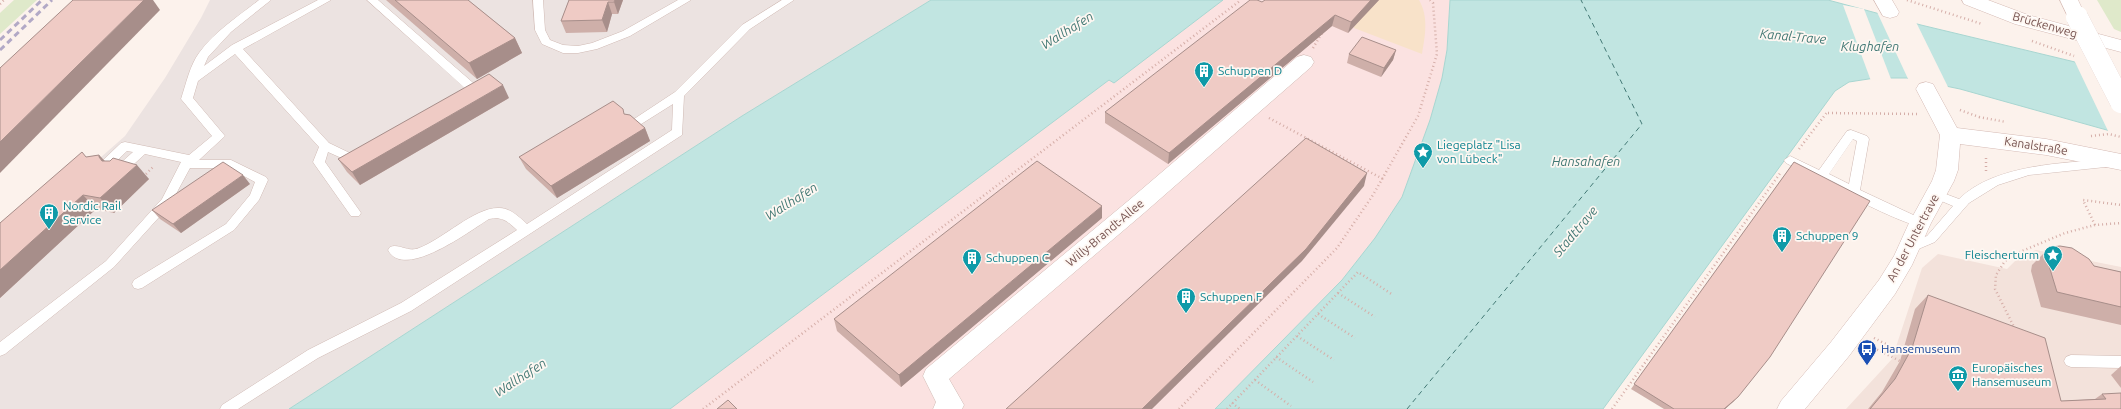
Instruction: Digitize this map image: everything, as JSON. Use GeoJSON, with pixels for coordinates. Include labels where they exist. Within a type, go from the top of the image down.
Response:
{"type":"FeatureCollection","features":[{"type":"Feature","properties":{"kind":"main road","name":"Brückenweg"},"geometry":{"type":"LineString","coordinates":[[1971,0],[2022,20],[2121,46]]}},
{"type":"Feature","properties":{"kind":"main road"},"geometry":{"type":"LineString","coordinates":[[2073,8],[2121,102]]}},
{"type":"Feature","properties":{"kind":"main road","name":"Willy-Brandt-Allee"},"geometry":{"type":"LineString","coordinates":[[946,409],[951,405],[935,376],[1304,62]]}},
{"type":"Feature","properties":{"kind":"main road"},"geometry":{"type":"LineString","coordinates":[[1926,89],[1950,135]]}},
{"type":"Feature","properties":{"kind":"main road","name":"Kanalstraße"},"geometry":{"type":"LineString","coordinates":[[1950,135],[2046,147],[2121,162]]}},
{"type":"Feature","properties":{"kind":"main road","name":"An der Untertrave"},"geometry":{"type":"LineString","coordinates":[[1790,409],[1853,332],[1886,287],[1909,248],[1947,170],[1950,135]]}},
{"type":"Feature","properties":{"kind":"lane"},"geometry":{"type":"LineString","coordinates":[[0,350],[110,264],[166,202],[189,162],[219,136],[187,99],[193,79],[203,55],[227,30],[266,0]]}},
{"type":"Feature","properties":{"kind":"lane"},"geometry":{"type":"LineString","coordinates":[[193,79],[236,48],[326,0]]}},
{"type":"Feature","properties":{"kind":"lane"},"geometry":{"type":"LineString","coordinates":[[372,0],[475,91],[462,98]]}},
{"type":"Feature","properties":{"kind":"lane"},"geometry":{"type":"LineString","coordinates":[[538,0],[540,30],[546,42],[562,49],[577,49],[608,41],[686,0]]}},
{"type":"Feature","properties":{"kind":"lane"},"geometry":{"type":"LineString","coordinates":[[634,123],[679,95],[746,27],[789,0]]}},
{"type":"Feature","properties":{"kind":"lane"},"geometry":{"type":"LineString","coordinates":[[236,48],[324,146],[355,160],[368,152]]}},
{"type":"Feature","properties":{"kind":"lane"},"geometry":{"type":"LineString","coordinates":[[227,409],[313,354],[406,307],[678,132],[679,95]]}},
{"type":"Feature","properties":{"kind":"lane"},"geometry":{"type":"LineString","coordinates":[[1822,175],[1851,134],[1863,139],[1854,191]]}},
{"type":"Feature","properties":{"kind":"lane"},"geometry":{"type":"LineString","coordinates":[[103,167],[125,146],[189,162],[231,164],[262,180],[255,196],[230,227],[138,284]]}},
{"type":"Feature","properties":{"kind":"lane"},"geometry":{"type":"LineString","coordinates":[[324,146],[319,162],[355,213]]}},
{"type":"Feature","properties":{"kind":"lane"},"geometry":{"type":"LineString","coordinates":[[119,171],[142,150]]}},
{"type":"Feature","properties":{"kind":"lane"},"geometry":{"type":"LineString","coordinates":[[1790,160],[1886,208],[1920,223]]}},
{"type":"Feature","properties":{"kind":"lane"},"geometry":{"type":"LineString","coordinates":[[1909,248],[1931,239],[1962,204],[1994,182],[2029,171],[2121,162]]}},
{"type":"Feature","properties":{"kind":"lane"},"geometry":{"type":"LineString","coordinates":[[1943,197],[1962,204]]}},
{"type":"Feature","properties":{"kind":"lane"},"geometry":{"type":"LineString","coordinates":[[394,250],[405,255],[419,254],[486,215],[499,212],[511,217],[526,231]]}},
{"type":"Feature","properties":{"kind":"lane"},"geometry":{"type":"LineString","coordinates":[[2071,361],[2121,362]]}},
{"type":"Feature","properties":{"kind":"path"},"geometry":{"type":"LineString","coordinates":[[0,4],[4,0]]}},
{"type":"Feature","properties":{"kind":"path"},"geometry":{"type":"LineString","coordinates":[[703,409],[1241,0]]}},
{"type":"Feature","properties":{"kind":"path"},"geometry":{"type":"LineString","coordinates":[[1179,409],[1337,248],[1383,179],[1418,116],[1437,54],[1433,3],[1430,0]]}},
{"type":"Feature","properties":{"kind":"path"},"geometry":{"type":"LineString","coordinates":[[1319,30],[1323,34]]}},
{"type":"Feature","properties":{"kind":"path"},"geometry":{"type":"LineString","coordinates":[[1251,108],[1383,179]]}},
{"type":"Feature","properties":{"kind":"path"},"geometry":{"type":"LineString","coordinates":[[1612,409],[1790,160],[1828,112],[1910,114]]}},
{"type":"Feature","properties":{"kind":"path"},"geometry":{"type":"LineString","coordinates":[[1983,138],[1986,159],[1985,173],[1994,182]]}},
{"type":"Feature","properties":{"kind":"path"},"geometry":{"type":"LineString","coordinates":[[2095,225],[2083,200],[2121,205]]}},
{"type":"Feature","properties":{"kind":"path"},"geometry":{"type":"LineString","coordinates":[[2017,335],[1995,289],[1995,282],[2000,267],[2015,254],[2065,233],[2095,225],[2121,223]]}},
{"type":"Feature","properties":{"kind":"path"},"geometry":{"type":"LineString","coordinates":[[1226,409],[1358,272],[1393,295]]}},
{"type":"Feature","properties":{"kind":"path"},"geometry":{"type":"LineString","coordinates":[[1338,293],[1375,317]]}},
{"type":"Feature","properties":{"kind":"path"},"geometry":{"type":"LineString","coordinates":[[1318,314],[1355,338]]}},
{"type":"Feature","properties":{"kind":"path"},"geometry":{"type":"LineString","coordinates":[[1853,332],[1902,352]]}},
{"type":"Feature","properties":{"kind":"path"},"geometry":{"type":"LineString","coordinates":[[1853,332],[1900,361]]}},
{"type":"Feature","properties":{"kind":"path"},"geometry":{"type":"LineString","coordinates":[[1297,336],[1334,360]]}},
{"type":"Feature","properties":{"kind":"path"},"geometry":{"type":"LineString","coordinates":[[1276,357],[1313,382]]}},
{"type":"Feature","properties":{"kind":"path"},"geometry":{"type":"LineString","coordinates":[[1255,380],[1291,406]]}},
{"type":"Feature","properties":{"kind":"path"},"geometry":{"type":"LineString","coordinates":[[1232,403],[1240,409]]}},
{"type":"Feature","properties":{"kind":"shaded area"},"geometry":{"type":"Polygon","coordinates":[[[210,0],[931,0],[742,116],[289,409],[0,409],[0,246],[125,136],[165,78],[210,0]]]}},
{"type":"Feature","properties":{"kind":"shaded area"},"geometry":{"type":"Polygon","coordinates":[[[1223,0],[1450,0],[1447,50],[1442,78],[1430,120],[1402,197],[1375,238],[1342,280],[1215,409],[670,409],[1109,80],[1114,82],[1223,0]]]}},
{"type":"Feature","properties":{"kind":"shaded area"},"geometry":{"type":"Polygon","coordinates":[[[2036,250],[2121,267],[2121,409],[1846,409],[1892,359],[1922,268],[1938,254],[2007,269],[2018,258],[2036,250]]]}},
{"type":"Feature","properties":{"kind":"green space"},"geometry":{"type":"Polygon","coordinates":[[[14,0],[37,0],[0,34],[0,13],[14,0]]]}},
{"type":"Feature","properties":{"kind":"green space"},"geometry":{"type":"Polygon","coordinates":[[[2097,0],[2121,0],[2121,32],[2114,29],[2097,0]]]}},
{"type":"Feature","properties":{"kind":"sand"},"geometry":{"type":"Polygon","coordinates":[[[1350,0],[1419,0],[1425,20],[1422,54],[1354,28],[1350,0]]]}},
{"type":"Feature","properties":{"kind":"water","name":"Wallhafen"},"geometry":{"type":"Polygon","coordinates":[[[931,0],[1223,0],[1114,83],[1109,80],[670,409],[289,409],[742,116],[931,0]]]}},
{"type":"Feature","properties":{"kind":"water","name":"Hansahafen"},"geometry":{"type":"Polygon","coordinates":[[[1450,0],[1828,0],[1921,25],[2075,62],[2121,134],[1960,89],[1907,78],[1875,78],[1849,82],[1835,91],[1603,409],[1215,409],[1342,280],[1375,238],[1402,197],[1430,120],[1442,78],[1447,50],[1450,0]]]}},
{"type":"Feature","properties":{"kind":"pier"},"geometry":{"type":"Polygon","coordinates":[[[1843,5],[1864,9],[1891,79],[1871,81],[1843,5]]]}},
{"type":"Feature","properties":{"kind":"pier"},"geometry":{"type":"Polygon","coordinates":[[[1877,12],[1916,22],[1949,89],[1909,81],[1877,12]]]}},
{"type":"Feature","properties":{"kind":"pier"},"geometry":{"type":"Polygon","coordinates":[[[2074,60],[2121,70],[2121,136],[2109,133],[2074,60]]]}},
{"type":"Feature","properties":{"kind":"building"},"geometry":{"type":"Polygon","coordinates":[[[73,0],[144,0],[0,142],[0,68],[73,0]]]}},
{"type":"Feature","properties":{"kind":"building"},"geometry":{"type":"Polygon","coordinates":[[[395,0],[468,0],[515,38],[469,63],[395,0]]]}},
{"type":"Feature","properties":{"kind":"building"},"geometry":{"type":"Polygon","coordinates":[[[569,0],[615,0],[614,2],[608,2],[602,20],[561,21],[569,0]]]}},
{"type":"Feature","properties":{"kind":"building","name":"Schuppen D"},"geometry":{"type":"Polygon","coordinates":[[[1250,0],[1262,2],[1265,0],[1371,0],[1351,22],[1335,15],[1169,153],[1105,112],[1250,0]]]}},
{"type":"Feature","properties":{"kind":"building"},"geometry":{"type":"Polygon","coordinates":[[[1362,37],[1396,50],[1384,68],[1349,54],[1362,37]]]}},
{"type":"Feature","properties":{"kind":"building"},"geometry":{"type":"Polygon","coordinates":[[[489,74],[503,85],[352,172],[338,159],[489,74]]]}},
{"type":"Feature","properties":{"kind":"building"},"geometry":{"type":"Polygon","coordinates":[[[613,101],[623,109],[624,114],[630,115],[645,128],[551,186],[519,157],[613,101]]]}},
{"type":"Feature","properties":{"kind":"building","name":"Schuppen F"},"geometry":{"type":"Polygon","coordinates":[[[1306,138],[1367,173],[1306,249],[1142,409],[1006,409],[1306,138]]]}},
{"type":"Feature","properties":{"kind":"building"},"geometry":{"type":"Polygon","coordinates":[[[82,152],[86,157],[99,155],[102,161],[110,161],[113,158],[137,165],[100,198],[83,195],[0,270],[0,223],[82,152]]]}},
{"type":"Feature","properties":{"kind":"building","name":"Schuppen C"},"geometry":{"type":"Polygon","coordinates":[[[1037,161],[1102,206],[899,375],[834,319],[1037,161]]]}},
{"type":"Feature","properties":{"kind":"building"},"geometry":{"type":"Polygon","coordinates":[[[223,162],[243,175],[173,224],[152,210],[223,162]]]}},
{"type":"Feature","properties":{"kind":"building"},"geometry":{"type":"Polygon","coordinates":[[[1794,162],[1870,201],[1770,357],[1738,397],[1724,409],[1674,409],[1634,384],[1794,162]]]}},
{"type":"Feature","properties":{"kind":"building"},"geometry":{"type":"Polygon","coordinates":[[[2060,246],[2072,248],[2089,259],[2094,266],[2121,272],[2121,307],[2057,292],[2046,256],[2047,250],[2051,247],[2060,246]]]}},
{"type":"Feature","properties":{"kind":"building"},"geometry":{"type":"Polygon","coordinates":[[[1928,295],[2045,338],[2061,401],[2106,399],[2102,394],[2121,393],[2121,409],[1870,409],[1895,379],[1912,348],[1928,295]]]}},
{"type":"Feature","properties":{"kind":"building"},"geometry":{"type":"Polygon","coordinates":[[[728,400],[737,409],[717,409],[728,400]]]}},
{"type":"Feature","properties":{"kind":"ferry route"},"geometry":{"type":"LineString","coordinates":[[1407,409],[1642,124],[1581,0]]}},
{"type":"Feature","properties":{"kind":"railway"},"geometry":{"type":"LineString","coordinates":[[0,40],[42,0]]}},
{"type":"Feature","properties":{"kind":"railway"},"geometry":{"type":"LineString","coordinates":[[0,50],[52,0]]}},
{"type":"Feature","properties":{"kind":"place","name":"Schuppen D"},"geometry":{"type":"Point","coordinates":[1204,88]}},
{"type":"Feature","properties":{"kind":"place","name":"Liegeplatz \"Lisa von Lübeck\""},"geometry":{"type":"Point","coordinates":[1423,169]}},
{"type":"Feature","properties":{"kind":"place","name":"Nordic Rail Service"},"geometry":{"type":"Point","coordinates":[49,230]}},
{"type":"Feature","properties":{"kind":"place","name":"Schuppen 9"},"geometry":{"type":"Point","coordinates":[1782,253]}},
{"type":"Feature","properties":{"kind":"place","name":"Fleischerturm"},"geometry":{"type":"Point","coordinates":[2053,272]}},
{"type":"Feature","properties":{"kind":"place","name":"Schuppen C"},"geometry":{"type":"Point","coordinates":[972,275]}},
{"type":"Feature","properties":{"kind":"place","name":"Schuppen F"},"geometry":{"type":"Point","coordinates":[1186,314]}},
{"type":"Feature","properties":{"kind":"place","name":"Hansemuseum"},"geometry":{"type":"Point","coordinates":[1867,366]}},
{"type":"Feature","properties":{"kind":"place","name":"Europäisches Hansemuseum"},"geometry":{"type":"Point","coordinates":[1958,392]}},
{"type":"Feature","properties":{"kind":"water label","name":"Kanal-Trave"},"geometry":{"type":"Point","coordinates":[1793,36]}},
{"type":"Feature","properties":{"kind":"water label","name":"Klughafen"},"geometry":{"type":"Point","coordinates":[1870,46]}},
{"type":"Feature","properties":{"kind":"water label","name":"Stadttrave"},"geometry":{"type":"Point","coordinates":[1575,231]}}]}
